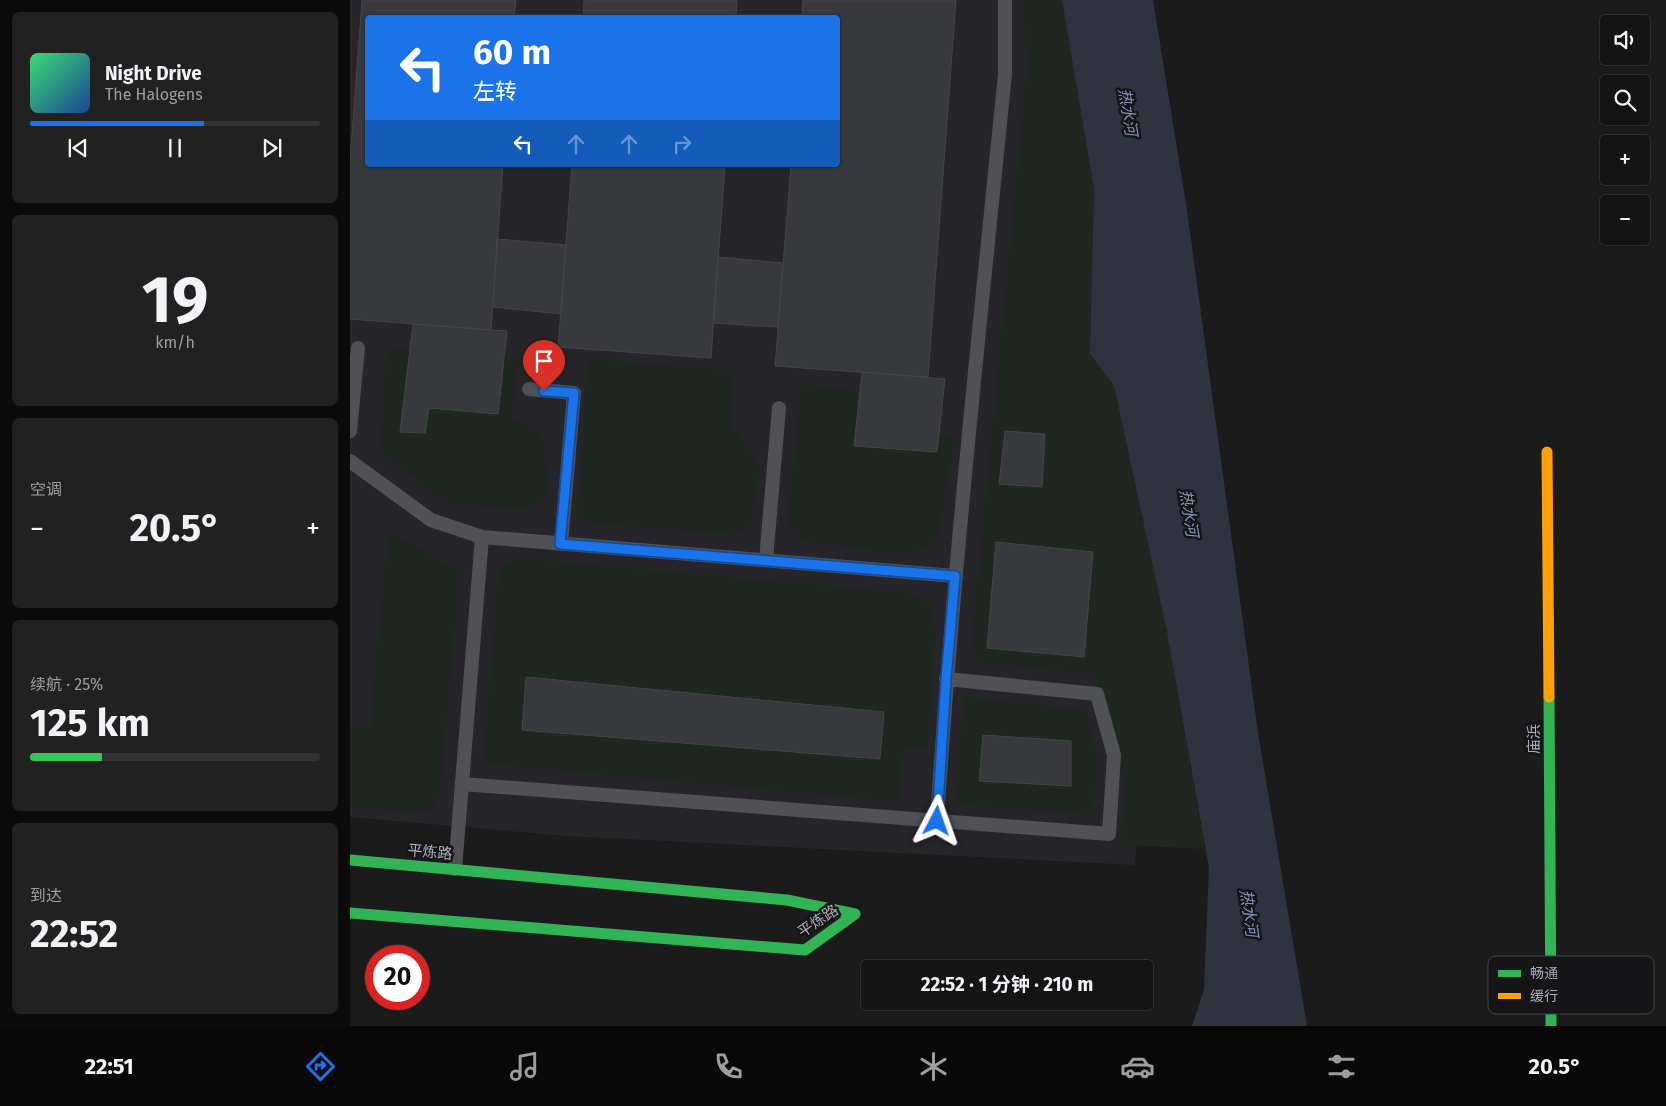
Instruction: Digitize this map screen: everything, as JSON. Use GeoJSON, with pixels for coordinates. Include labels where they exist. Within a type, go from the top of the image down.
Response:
{"type":"FeatureCollection","features":[{"type":"Feature","properties":{"kind":"street","name":"庙浜"},"geometry":{"type":"LineString","coordinates":[[1547,452],[1551,956]]}},
{"type":"Feature","properties":{"kind":"street","name":"平炼路"},"geometry":{"type":"LineString","coordinates":[[350,860],[787,900],[856,914],[805,950],[350,912]]}},
{"type":"Feature","properties":{"kind":"lane"},"geometry":{"type":"LineString","coordinates":[[937,821],[955,576],[1005,74],[1005,0]]}},
{"type":"Feature","properties":{"kind":"lane"},"geometry":{"type":"LineString","coordinates":[[350,431],[358,348]]}},
{"type":"Feature","properties":{"kind":"lane"},"geometry":{"type":"LineString","coordinates":[[529,389],[574,393],[560,544]]}},
{"type":"Feature","properties":{"kind":"lane"},"geometry":{"type":"LineString","coordinates":[[766,560],[779,408]]}},
{"type":"Feature","properties":{"kind":"lane"},"geometry":{"type":"LineString","coordinates":[[350,461],[431,520],[482,537],[955,576]]}},
{"type":"Feature","properties":{"kind":"lane"},"geometry":{"type":"LineString","coordinates":[[454,869],[482,537]]}},
{"type":"Feature","properties":{"kind":"lane"},"geometry":{"type":"LineString","coordinates":[[462,784],[1109,834],[1114,755],[1097,694],[946,679]]}},
{"type":"Feature","properties":{"kind":"shaded area"},"geometry":{"type":"Polygon","coordinates":[[[350,0],[1040,0],[1140,787],[1135,865],[566,836],[350,817],[350,0]]]}},
{"type":"Feature","properties":{"kind":"shaded area"},"geometry":{"type":"Polygon","coordinates":[[[1025,0],[1062,0],[1094,189],[1090,354],[1114,386],[1166,627],[1205,849],[1121,845],[1125,785],[1097,674],[980,662],[972,644],[1027,75],[1025,0]]]}},
{"type":"Feature","properties":{"kind":"shaded area"},"geometry":{"type":"Polygon","coordinates":[[[387,348],[518,359],[511,421],[537,428],[545,452],[547,493],[533,510],[445,502],[381,451],[387,348]]]}},
{"type":"Feature","properties":{"kind":"shaded area"},"geometry":{"type":"Polygon","coordinates":[[[588,360],[733,371],[730,425],[760,465],[751,522],[738,534],[594,523],[577,517],[588,360]]]}},
{"type":"Feature","properties":{"kind":"shaded area"},"geometry":{"type":"Polygon","coordinates":[[[802,385],[926,400],[925,428],[954,441],[939,529],[932,545],[902,554],[800,540],[788,525],[802,385]]]}},
{"type":"Feature","properties":{"kind":"shaded area"},"geometry":{"type":"Polygon","coordinates":[[[389,532],[457,571],[457,594],[440,790],[431,810],[411,812],[350,806],[350,727],[370,728],[389,532]]]}},
{"type":"Feature","properties":{"kind":"shaded area"},"geometry":{"type":"Polygon","coordinates":[[[515,559],[913,594],[930,607],[935,631],[927,747],[903,747],[898,801],[484,763],[499,571],[515,559]]]}},
{"type":"Feature","properties":{"kind":"shaded area"},"geometry":{"type":"Polygon","coordinates":[[[964,697],[1086,711],[1096,758],[1093,814],[957,804],[964,697]]]}},
{"type":"Feature","properties":{"kind":"water","name":"热水河"},"geometry":{"type":"Polygon","coordinates":[[[1062,0],[1153,0],[1187,210],[1258,733],[1307,1026],[1192,1026],[1204,989],[1209,868],[1166,627],[1114,386],[1090,354],[1094,189],[1062,0]]]}},
{"type":"Feature","properties":{"kind":"building"},"geometry":{"type":"Polygon","coordinates":[[[362,0],[516,0],[514,15],[365,15],[365,167],[503,167],[491,330],[350,319],[350,161],[362,0]]]}},
{"type":"Feature","properties":{"kind":"building"},"geometry":{"type":"Polygon","coordinates":[[[584,0],[737,0],[736,15],[583,15],[584,0]]]}},
{"type":"Feature","properties":{"kind":"building"},"geometry":{"type":"Polygon","coordinates":[[[803,0],[956,0],[928,377],[775,366],[791,167],[840,167],[840,15],[802,15],[803,0]]]}},
{"type":"Feature","properties":{"kind":"building"},"geometry":{"type":"Polygon","coordinates":[[[572,167],[725,167],[711,358],[558,347],[572,167]]]}},
{"type":"Feature","properties":{"kind":"building"},"geometry":{"type":"Polygon","coordinates":[[[497,239],[566,245],[561,314],[493,307],[497,239]]]}},
{"type":"Feature","properties":{"kind":"building"},"geometry":{"type":"Polygon","coordinates":[[[718,257],[783,263],[778,327],[713,323],[718,257]]]}},
{"type":"Feature","properties":{"kind":"building"},"geometry":{"type":"Polygon","coordinates":[[[413,324],[507,331],[498,414],[429,408],[425,433],[400,432],[413,324]]]}},
{"type":"Feature","properties":{"kind":"building"},"geometry":{"type":"Polygon","coordinates":[[[862,372],[945,379],[937,452],[854,446],[862,372]]]}},
{"type":"Feature","properties":{"kind":"building"},"geometry":{"type":"Polygon","coordinates":[[[1005,431],[1045,434],[1042,487],[999,484],[1005,431]]]}},
{"type":"Feature","properties":{"kind":"building"},"geometry":{"type":"Polygon","coordinates":[[[996,542],[1093,552],[1084,657],[987,648],[996,542]]]}},
{"type":"Feature","properties":{"kind":"building"},"geometry":{"type":"Polygon","coordinates":[[[526,677],[884,712],[880,759],[522,730],[526,677]]]}},
{"type":"Feature","properties":{"kind":"building"},"geometry":{"type":"Polygon","coordinates":[[[983,735],[1071,741],[1071,786],[979,781],[983,735]]]}},
{"type":"Feature","properties":{"kind":"traffic: fast"},"geometry":{"type":"LineString","coordinates":[[1549,697],[1551,956]]}},
{"type":"Feature","properties":{"kind":"traffic: fast"},"geometry":{"type":"LineString","coordinates":[[350,860],[787,900],[855,914]]}},
{"type":"Feature","properties":{"kind":"traffic: fast"},"geometry":{"type":"LineString","coordinates":[[350,913],[805,950],[855,914]]}},
{"type":"Feature","properties":{"kind":"traffic: fast"},"geometry":{"type":"LineString","coordinates":[[1551,1014],[1551,1026]]}},
{"type":"Feature","properties":{"kind":"traffic: slow"},"geometry":{"type":"LineString","coordinates":[[1547,452],[1549,697]]}},
{"type":"Feature","properties":{"kind":"route"},"geometry":{"type":"LineString","coordinates":[[544,391],[574,393],[560,544],[955,576],[937,821]]}}]}
